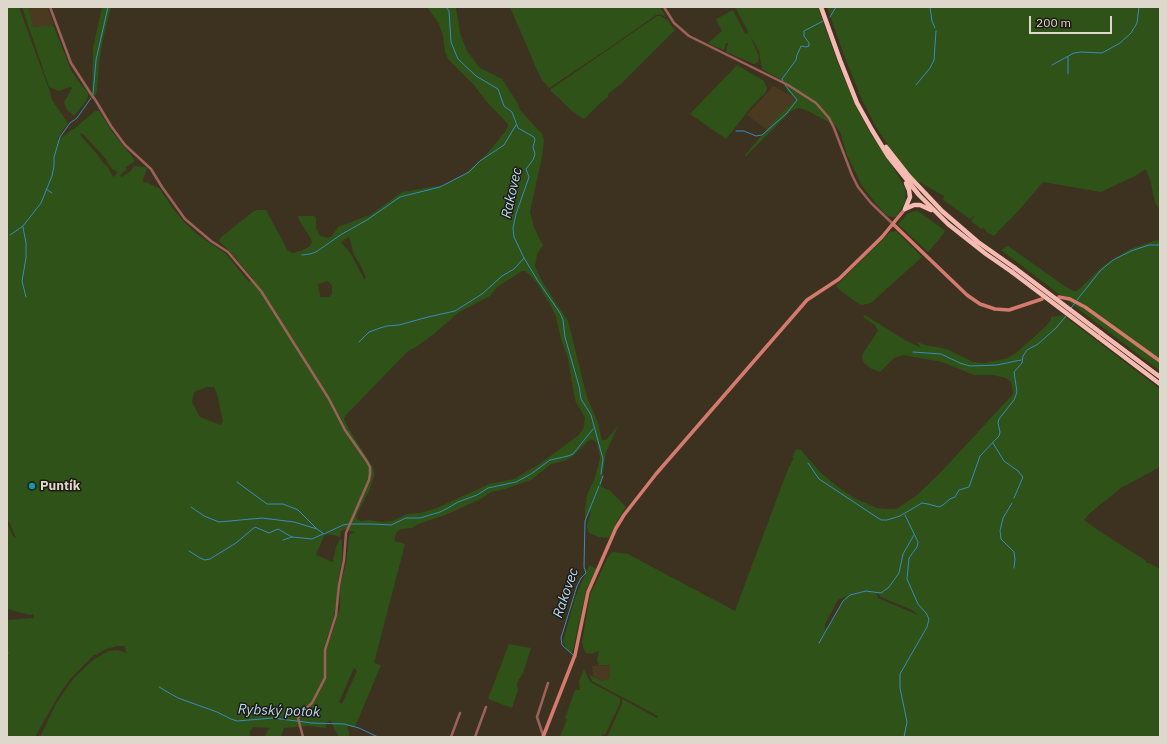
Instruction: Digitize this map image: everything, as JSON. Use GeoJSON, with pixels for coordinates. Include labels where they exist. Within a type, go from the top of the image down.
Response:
{"type":"FeatureCollection","features":[{"type":"Feature","properties":{"kind":"highway"},"geometry":{"type":"LineString","coordinates":[[821,7],[842,67],[857,103],[880,144],[898,170],[938,215]]}},
{"type":"Feature","properties":{"kind":"highway"},"geometry":{"type":"LineString","coordinates":[[824,7],[842,59],[860,102],[874,129],[891,155],[912,180],[946,215],[1013,270],[1100,335],[1160,377]]}},
{"type":"Feature","properties":{"kind":"highway"},"geometry":{"type":"LineString","coordinates":[[898,170],[909,190],[909,200],[906,209]]}},
{"type":"Feature","properties":{"kind":"highway"},"geometry":{"type":"LineString","coordinates":[[906,209],[914,205],[926,207],[938,215],[975,246],[1013,270]]}},
{"type":"Feature","properties":{"kind":"highway"},"geometry":{"type":"LineString","coordinates":[[1100,335],[1160,384]]}},
{"type":"Feature","properties":{"kind":"main road"},"geometry":{"type":"LineString","coordinates":[[543,736],[575,655],[588,592],[616,528],[624,515],[656,474],[807,300],[839,279],[906,209]]}},
{"type":"Feature","properties":{"kind":"main road"},"geometry":{"type":"LineString","coordinates":[[893,224],[967,295],[980,304],[996,309],[1008,310],[1042,299]]}},
{"type":"Feature","properties":{"kind":"main road"},"geometry":{"type":"LineString","coordinates":[[1059,297],[1070,299],[1086,307],[1160,361]]}},
{"type":"Feature","properties":{"kind":"street"},"geometry":{"type":"LineString","coordinates":[[50,7],[71,63],[103,110],[111,126],[125,145],[151,169],[185,219],[211,241],[228,252],[261,291],[329,399],[345,430],[370,467],[369,480],[346,533],[344,560],[339,585],[336,615],[325,650],[325,678],[312,703],[300,714],[298,718],[303,737]]}},
{"type":"Feature","properties":{"kind":"street"},"geometry":{"type":"LineString","coordinates":[[664,7],[677,27],[694,40],[788,85],[816,103],[829,118],[852,175],[861,190],[874,207],[893,224]]}},
{"type":"Feature","properties":{"kind":"street"},"geometry":{"type":"LineString","coordinates":[[543,736],[537,717],[548,683]]}},
{"type":"Feature","properties":{"kind":"street"},"geometry":{"type":"LineString","coordinates":[[475,737],[486,707]]}},
{"type":"Feature","properties":{"kind":"street"},"geometry":{"type":"LineString","coordinates":[[451,737],[460,713]]}},
{"type":"Feature","properties":{"kind":"shaded area"},"geometry":{"type":"Polygon","coordinates":[[[28,7],[47,7],[54,25],[32,27],[28,7]]]}},
{"type":"Feature","properties":{"kind":"shaded area"},"geometry":{"type":"Polygon","coordinates":[[[773,86],[798,99],[780,114],[767,130],[747,115],[773,86]]]}},
{"type":"Feature","properties":{"kind":"shaded area"},"geometry":{"type":"Polygon","coordinates":[[[610,665],[610,678],[602,681],[593,676],[592,666],[610,665]]]}},
{"type":"Feature","properties":{"kind":"green space"},"geometry":{"type":"Polygon","coordinates":[[[7,7],[19,7],[52,100],[68,123],[57,140],[74,129],[95,111],[99,111],[113,133],[134,159],[134,162],[126,167],[127,169],[120,175],[122,177],[131,171],[134,166],[145,167],[147,169],[142,181],[160,189],[185,223],[197,234],[226,254],[249,282],[253,279],[235,257],[219,241],[220,238],[254,211],[266,210],[288,251],[293,253],[300,251],[309,247],[312,242],[298,216],[314,216],[316,218],[316,228],[320,236],[328,238],[332,236],[338,227],[370,215],[402,192],[444,185],[463,175],[484,157],[506,131],[508,125],[506,122],[485,100],[474,85],[448,59],[439,24],[427,7],[456,7],[460,33],[467,51],[480,68],[502,79],[517,102],[520,110],[542,134],[544,139],[542,157],[530,212],[535,230],[543,245],[537,254],[535,267],[543,283],[568,321],[587,397],[598,423],[602,440],[606,440],[618,426],[606,452],[601,487],[609,490],[626,507],[609,538],[599,537],[588,532],[587,526],[591,511],[588,513],[585,527],[587,495],[595,478],[600,458],[597,443],[592,439],[573,456],[564,461],[551,464],[531,480],[491,492],[481,499],[445,515],[418,524],[412,528],[401,529],[396,533],[394,541],[405,544],[374,663],[381,665],[355,727],[347,726],[349,737],[339,737],[330,720],[326,723],[326,728],[308,726],[284,728],[281,737],[265,737],[268,729],[271,728],[253,727],[250,731],[250,737],[40,737],[57,702],[74,678],[92,661],[108,651],[118,650],[126,653],[125,646],[117,646],[106,649],[94,655],[70,679],[35,737],[7,737],[7,620],[34,618],[33,614],[30,615],[7,609],[7,523],[13,536],[16,538],[7,518],[7,7]],[[82,133],[80,134],[103,163],[108,167],[113,177],[118,172],[112,169],[105,158],[82,133]],[[349,237],[341,242],[351,254],[364,279],[366,278],[354,255],[349,237]],[[522,271],[497,287],[490,296],[459,312],[434,334],[408,351],[347,414],[344,419],[374,471],[374,476],[369,491],[357,514],[357,519],[361,521],[392,521],[407,514],[420,513],[437,508],[489,484],[514,479],[538,465],[579,435],[584,427],[585,418],[575,400],[568,358],[561,339],[556,317],[537,283],[525,271],[522,271]],[[328,281],[318,284],[320,296],[329,297],[332,294],[332,286],[328,281]],[[207,387],[194,392],[192,402],[200,417],[221,425],[223,421],[214,387],[207,387]],[[346,529],[341,531],[340,537],[327,534],[324,536],[316,555],[333,562],[336,547],[340,539],[342,541],[342,560],[338,581],[337,600],[333,620],[326,640],[329,642],[340,608],[340,585],[346,564],[349,537],[350,534],[356,532],[346,529]],[[354,668],[339,702],[342,704],[357,671],[354,668]]]}},
{"type":"Feature","properties":{"kind":"green space"},"geometry":{"type":"Polygon","coordinates":[[[22,7],[28,7],[33,27],[51,25],[54,27],[71,70],[89,94],[86,101],[74,116],[67,110],[64,102],[72,88],[70,87],[59,91],[49,87],[22,7]]]}},
{"type":"Feature","properties":{"kind":"green space"},"geometry":{"type":"Polygon","coordinates":[[[102,7],[111,7],[103,39],[99,63],[97,92],[95,96],[92,92],[93,48],[102,7]]]}},
{"type":"Feature","properties":{"kind":"green space"},"geometry":{"type":"Polygon","coordinates":[[[510,7],[660,7],[666,17],[660,14],[656,15],[549,88],[542,80],[537,70],[510,7]]]}},
{"type":"Feature","properties":{"kind":"green space"},"geometry":{"type":"Polygon","coordinates":[[[735,7],[818,7],[837,61],[855,104],[869,131],[905,188],[906,201],[896,217],[888,216],[882,211],[862,186],[847,155],[840,132],[836,126],[806,110],[799,108],[791,111],[746,156],[745,155],[780,114],[797,99],[787,91],[785,82],[762,69],[759,51],[749,34],[759,56],[758,62],[754,64],[726,52],[728,43],[726,43],[724,50],[708,43],[722,31],[716,19],[733,10],[745,34],[749,33],[735,7]]]}},
{"type":"Feature","properties":{"kind":"green space"},"geometry":{"type":"Polygon","coordinates":[[[827,7],[1160,7],[1160,210],[1155,203],[1150,179],[1146,170],[1144,170],[1135,176],[1101,192],[1043,182],[994,236],[986,232],[984,228],[981,229],[971,221],[975,215],[970,219],[943,200],[944,196],[912,178],[893,153],[876,127],[862,100],[827,7]]]}},
{"type":"Feature","properties":{"kind":"green space"},"geometry":{"type":"Polygon","coordinates":[[[657,16],[661,16],[668,21],[675,30],[584,119],[572,111],[551,91],[551,89],[657,16]]]}},
{"type":"Feature","properties":{"kind":"green space"},"geometry":{"type":"Polygon","coordinates":[[[737,65],[764,81],[767,89],[726,139],[690,114],[737,65]]]}},
{"type":"Feature","properties":{"kind":"green space"},"geometry":{"type":"Polygon","coordinates":[[[918,211],[945,232],[928,252],[898,224],[907,214],[918,211]]]}},
{"type":"Feature","properties":{"kind":"green space"},"geometry":{"type":"Polygon","coordinates":[[[896,231],[922,257],[871,303],[862,305],[859,304],[836,286],[890,232],[896,231]]]}},
{"type":"Feature","properties":{"kind":"green space"},"geometry":{"type":"Polygon","coordinates":[[[1160,239],[1160,371],[1001,250],[1008,246],[1066,287],[1077,291],[1104,265],[1130,249],[1160,239]]]}},
{"type":"Feature","properties":{"kind":"green space"},"geometry":{"type":"Polygon","coordinates":[[[865,315],[905,340],[921,348],[917,342],[947,349],[973,362],[984,363],[1008,358],[1016,353],[1045,327],[1051,320],[1051,317],[1063,315],[1160,389],[1160,467],[1121,488],[1090,513],[1084,520],[1145,560],[1147,563],[1160,569],[1160,737],[607,737],[622,704],[622,699],[657,718],[658,716],[592,681],[590,675],[602,681],[610,678],[610,665],[599,665],[597,660],[599,651],[591,654],[586,653],[582,642],[590,595],[608,557],[612,552],[628,554],[735,611],[783,482],[794,458],[792,458],[796,449],[801,450],[820,472],[854,498],[877,508],[896,509],[916,496],[941,472],[1012,395],[1013,392],[1011,382],[1006,378],[993,375],[974,375],[942,362],[903,355],[894,358],[880,372],[870,368],[864,363],[862,357],[863,353],[878,331],[875,325],[863,317],[865,315]],[[877,593],[878,598],[918,615],[914,611],[881,597],[877,593]],[[846,596],[838,600],[825,624],[825,630],[835,616],[846,596]]]}},
{"type":"Feature","properties":{"kind":"green space"},"geometry":{"type":"Polygon","coordinates":[[[589,565],[597,569],[586,591],[574,646],[572,653],[570,653],[563,641],[575,598],[589,565]]]}},
{"type":"Feature","properties":{"kind":"green space"},"geometry":{"type":"Polygon","coordinates":[[[509,644],[531,648],[523,673],[518,681],[518,690],[512,708],[488,699],[509,644]]]}},
{"type":"Feature","properties":{"kind":"green space"},"geometry":{"type":"Polygon","coordinates":[[[584,669],[590,682],[620,698],[620,703],[605,735],[602,734],[603,737],[560,737],[575,690],[580,690],[579,681],[584,669]]]}},
{"type":"Feature","properties":{"kind":"waterway"},"geometry":{"type":"LineString","coordinates":[[93,95],[96,60],[108,7]]}},
{"type":"Feature","properties":{"kind":"waterway","name":"Rakovec"},"geometry":{"type":"LineString","coordinates":[[446,7],[449,11],[451,42],[458,59],[476,76],[498,89],[504,106],[512,112],[518,128],[534,137],[535,140],[533,147],[535,154],[533,160],[526,169],[529,177],[516,214],[513,228],[514,237],[524,258],[563,320],[565,337],[579,386],[581,399],[591,415],[603,459],[601,474]]}},
{"type":"Feature","properties":{"kind":"waterway"},"geometry":{"type":"LineString","coordinates":[[830,17],[836,7]]}},
{"type":"Feature","properties":{"kind":"waterway"},"geometry":{"type":"LineString","coordinates":[[930,7],[932,21],[935,28]]}},
{"type":"Feature","properties":{"kind":"waterway"},"geometry":{"type":"LineString","coordinates":[[1052,65],[1074,53],[1102,53],[1120,43],[1131,33],[1137,23],[1139,7]]}},
{"type":"Feature","properties":{"kind":"waterway"},"geometry":{"type":"LineString","coordinates":[[783,81],[782,79],[796,60],[801,46],[809,46],[809,43],[804,36],[804,31],[823,21]]}},
{"type":"Feature","properties":{"kind":"waterway"},"geometry":{"type":"LineString","coordinates":[[916,85],[930,68],[934,60],[936,31]]}},
{"type":"Feature","properties":{"kind":"waterway"},"geometry":{"type":"LineString","coordinates":[[1068,57],[1068,74]]}},
{"type":"Feature","properties":{"kind":"waterway"},"geometry":{"type":"LineString","coordinates":[[736,131],[744,131],[756,136],[762,135],[787,113],[797,100],[785,85]]}},
{"type":"Feature","properties":{"kind":"waterway"},"geometry":{"type":"LineString","coordinates":[[10,235],[23,226],[41,203],[52,176],[54,157],[60,137],[70,123],[77,118],[91,98]]}},
{"type":"Feature","properties":{"kind":"waterway"},"geometry":{"type":"LineString","coordinates":[[302,255],[316,252],[400,197],[440,187],[469,172],[480,161],[504,145],[516,125]]}},
{"type":"Feature","properties":{"kind":"waterway"},"geometry":{"type":"LineString","coordinates":[[46,189],[52,193]]}},
{"type":"Feature","properties":{"kind":"waterway"},"geometry":{"type":"LineString","coordinates":[[23,227],[26,243],[26,258],[22,281],[26,297]]}},
{"type":"Feature","properties":{"kind":"waterway"},"geometry":{"type":"LineString","coordinates":[[1077,300],[1100,271],[1113,260],[1131,251],[1149,245],[1160,245]]}},
{"type":"Feature","properties":{"kind":"waterway"},"geometry":{"type":"LineString","coordinates":[[359,342],[369,332],[380,328],[399,325],[455,311],[482,294],[502,276],[514,269],[524,258]]}},
{"type":"Feature","properties":{"kind":"waterway"},"geometry":{"type":"LineString","coordinates":[[1071,308],[1075,303]]}},
{"type":"Feature","properties":{"kind":"waterway"},"geometry":{"type":"LineString","coordinates":[[808,463],[819,479],[881,520],[887,520],[900,516],[922,503],[939,507],[943,505],[955,497],[959,490],[969,487],[980,456],[999,436],[999,419],[1014,400],[1017,392],[1014,372],[1022,363],[1023,356],[1027,350],[1038,344],[1056,328],[1066,316]]}},
{"type":"Feature","properties":{"kind":"waterway"},"geometry":{"type":"LineString","coordinates":[[913,352],[941,354],[970,366],[997,365],[1021,360]]}},
{"type":"Feature","properties":{"kind":"waterway"},"geometry":{"type":"LineString","coordinates":[[191,507],[204,516],[219,522],[262,518],[294,522],[317,529],[324,534],[343,525],[349,524],[391,525],[406,518],[420,518],[440,512],[458,502],[477,495],[488,488],[516,482],[531,474],[550,460],[573,454],[593,429]]}},
{"type":"Feature","properties":{"kind":"waterway"},"geometry":{"type":"LineString","coordinates":[[993,443],[1004,461],[1018,471],[1023,477],[1014,498]]}},
{"type":"Feature","properties":{"kind":"waterway","name":"Rakovec"},"geometry":{"type":"LineString","coordinates":[[600,484],[603,476]]}},
{"type":"Feature","properties":{"kind":"waterway"},"geometry":{"type":"LineString","coordinates":[[237,482],[267,504],[283,504],[298,510],[316,528]]}},
{"type":"Feature","properties":{"kind":"waterway","name":"Rakovec"},"geometry":{"type":"LineString","coordinates":[[573,655],[562,645],[561,638],[577,586],[581,578],[586,573],[584,567],[585,521],[599,486]]}},
{"type":"Feature","properties":{"kind":"waterway"},"geometry":{"type":"LineString","coordinates":[[1012,503],[1003,518],[1000,531],[1001,539],[1014,552],[1014,568]]}},
{"type":"Feature","properties":{"kind":"waterway"},"geometry":{"type":"LineString","coordinates":[[904,737],[907,722],[900,688],[900,674],[927,627],[929,619],[918,604],[907,579],[909,558],[917,547],[918,542],[905,515]]}},
{"type":"Feature","properties":{"kind":"waterway"},"geometry":{"type":"LineString","coordinates":[[189,551],[205,560],[210,559],[236,543],[255,527],[269,533],[278,529],[292,537],[312,539],[323,534]]}},
{"type":"Feature","properties":{"kind":"waterway"},"geometry":{"type":"LineString","coordinates":[[819,643],[843,601],[850,595],[866,591],[881,593],[889,587],[899,573],[903,554],[914,535]]}},
{"type":"Feature","properties":{"kind":"waterway"},"geometry":{"type":"LineString","coordinates":[[283,540],[292,537]]}},
{"type":"Feature","properties":{"kind":"waterway","name":"Rybský potok"},"geometry":{"type":"LineString","coordinates":[[159,687],[178,698],[237,721],[273,718],[312,723],[344,724],[359,728],[378,737]]}},
{"type":"Feature","properties":{"kind":"place","name":"Puntík"},"geometry":{"type":"Point","coordinates":[32,486]}}]}
